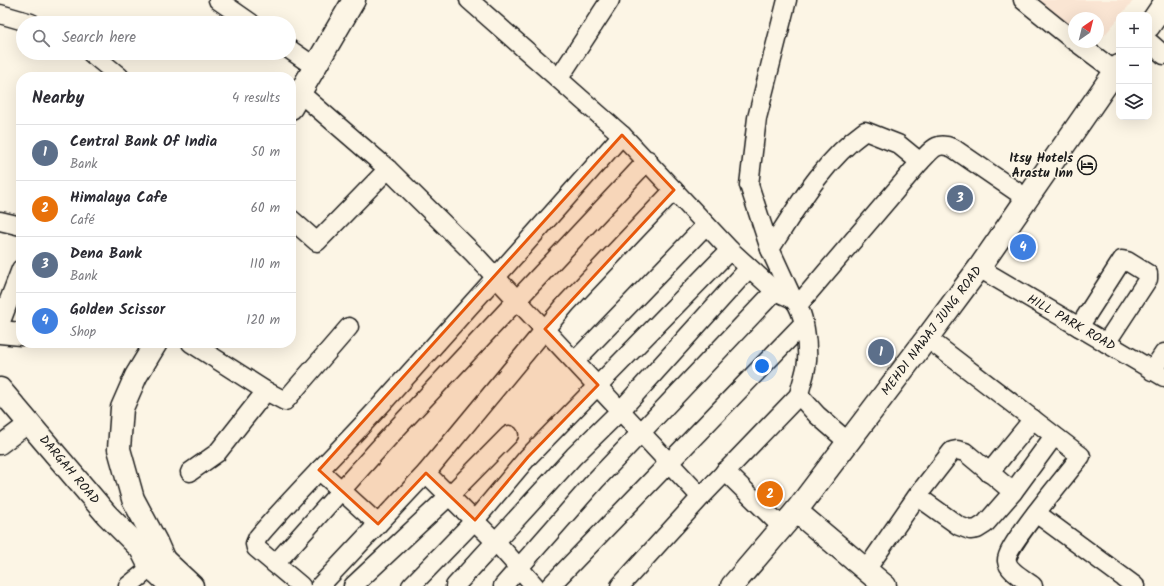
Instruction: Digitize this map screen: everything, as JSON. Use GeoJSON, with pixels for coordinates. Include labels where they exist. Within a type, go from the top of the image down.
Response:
{"type":"FeatureCollection","features":[{"type":"Feature","properties":{"kind":"main road"},"geometry":{"type":"LineString","coordinates":[[296,100],[354,0]]}},
{"type":"Feature","properties":{"kind":"main road"},"geometry":{"type":"LineString","coordinates":[[1152,22],[1164,4]]}},
{"type":"Feature","properties":{"kind":"main road","name":"MEHDI NAWAJ JUNG ROAD"},"geometry":{"type":"LineString","coordinates":[[732,586],[789,519],[927,338],[979,268],[1116,69]]}},
{"type":"Feature","properties":{"kind":"main road"},"geometry":{"type":"LineString","coordinates":[[0,332],[16,334]]}},
{"type":"Feature","properties":{"kind":"main road"},"geometry":{"type":"LineString","coordinates":[[153,348],[136,376],[122,408],[119,448],[133,499],[156,542],[157,563]]}},
{"type":"Feature","properties":{"kind":"main road","name":"DARGAH ROAD"},"geometry":{"type":"LineString","coordinates":[[0,389],[107,515],[157,563],[192,586]]}},
{"type":"Feature","properties":{"kind":"main road"},"geometry":{"type":"LineString","coordinates":[[789,519],[873,580]]}},
{"type":"Feature","properties":{"kind":"main road","name":"DARGAH ROAD"},"geometry":{"type":"LineString","coordinates":[[157,563],[171,586]]}},
{"type":"Feature","properties":{"kind":"street"},"geometry":{"type":"LineString","coordinates":[[218,0],[241,16]]}},
{"type":"Feature","properties":{"kind":"street"},"geometry":{"type":"LineString","coordinates":[[468,0],[559,78],[622,135],[648,160],[706,225],[749,268],[775,291],[796,302]]}},
{"type":"Feature","properties":{"kind":"street"},"geometry":{"type":"LineString","coordinates":[[559,78],[610,0]]}},
{"type":"Feature","properties":{"kind":"street"},"geometry":{"type":"LineString","coordinates":[[620,586],[700,497],[799,395],[807,361],[803,324],[796,302],[770,249],[749,185],[757,118],[786,0]]}},
{"type":"Feature","properties":{"kind":"street"},"geometry":{"type":"LineString","coordinates":[[1024,0],[1068,35]]}},
{"type":"Feature","properties":{"kind":"street"},"geometry":{"type":"LineString","coordinates":[[0,14],[16,19]]}},
{"type":"Feature","properties":{"kind":"street"},"geometry":{"type":"LineString","coordinates":[[1152,45],[1164,55]]}},
{"type":"Feature","properties":{"kind":"street"},"geometry":{"type":"LineString","coordinates":[[1086,48],[1116,67]]}},
{"type":"Feature","properties":{"kind":"street"},"geometry":{"type":"LineString","coordinates":[[296,55],[315,67]]}},
{"type":"Feature","properties":{"kind":"street"},"geometry":{"type":"LineString","coordinates":[[100,60],[114,72]]}},
{"type":"Feature","properties":{"kind":"street"},"geometry":{"type":"LineString","coordinates":[[296,100],[388,169],[518,300],[700,497]]}},
{"type":"Feature","properties":{"kind":"street"},"geometry":{"type":"LineString","coordinates":[[770,249],[809,188],[821,174],[864,132],[898,144],[920,162]]}},
{"type":"Feature","properties":{"kind":"street"},"geometry":{"type":"LineString","coordinates":[[302,586],[256,548],[255,544],[258,537],[291,498],[319,470],[496,278],[622,135]]}},
{"type":"Feature","properties":{"kind":"street"},"geometry":{"type":"LineString","coordinates":[[796,302],[935,147],[944,145],[953,148],[1026,198]]}},
{"type":"Feature","properties":{"kind":"street"},"geometry":{"type":"LineString","coordinates":[[275,564],[398,428],[648,160]]}},
{"type":"Feature","properties":{"kind":"street"},"geometry":{"type":"LineString","coordinates":[[296,223],[317,242],[388,169]]}},
{"type":"Feature","properties":{"kind":"street"},"geometry":{"type":"LineString","coordinates":[[320,586],[426,473],[545,329],[674,190]]}},
{"type":"Feature","properties":{"kind":"street"},"geometry":{"type":"LineString","coordinates":[[0,221],[16,225]]}},
{"type":"Feature","properties":{"kind":"street"},"geometry":{"type":"LineString","coordinates":[[575,360],[706,225]]}},
{"type":"Feature","properties":{"kind":"street"},"geometry":{"type":"LineString","coordinates":[[411,586],[475,520],[528,457],[730,250]]}},
{"type":"Feature","properties":{"kind":"street"},"geometry":{"type":"LineString","coordinates":[[1082,322],[1122,260],[1127,261],[1148,274],[1148,279],[1109,339]]}},
{"type":"Feature","properties":{"kind":"street"},"geometry":{"type":"LineString","coordinates":[[455,586],[574,456],[621,410],[749,268]]}},
{"type":"Feature","properties":{"kind":"street","name":"HILL PARK ROAD"},"geometry":{"type":"LineString","coordinates":[[979,268],[1082,322],[1109,339],[1158,374]]}},
{"type":"Feature","properties":{"kind":"street"},"geometry":{"type":"LineString","coordinates":[[0,324],[16,282]]}},
{"type":"Feature","properties":{"kind":"street"},"geometry":{"type":"LineString","coordinates":[[503,586],[641,432],[775,291]]}},
{"type":"Feature","properties":{"kind":"street"},"geometry":{"type":"LineString","coordinates":[[550,586],[803,324]]}},
{"type":"Feature","properties":{"kind":"street"},"geometry":{"type":"LineString","coordinates":[[199,348],[266,391],[285,401],[349,327]]}},
{"type":"Feature","properties":{"kind":"street"},"geometry":{"type":"LineString","coordinates":[[927,338],[1081,456],[1036,513],[1011,548],[1006,560],[1008,566],[1033,586]]}},
{"type":"Feature","properties":{"kind":"street"},"geometry":{"type":"LineString","coordinates":[[1158,374],[1164,353]]}},
{"type":"Feature","properties":{"kind":"street"},"geometry":{"type":"LineString","coordinates":[[190,472],[217,453],[266,391]]}},
{"type":"Feature","properties":{"kind":"street"},"geometry":{"type":"LineString","coordinates":[[799,395],[817,415],[848,442]]}},
{"type":"Feature","properties":{"kind":"street"},"geometry":{"type":"LineString","coordinates":[[990,473],[1033,419]]}},
{"type":"Feature","properties":{"kind":"street"},"geometry":{"type":"LineString","coordinates":[[0,445],[29,423]]}},
{"type":"Feature","properties":{"kind":"street"},"geometry":{"type":"LineString","coordinates":[[353,586],[450,495],[509,435]]}},
{"type":"Feature","properties":{"kind":"street"},"geometry":{"type":"LineString","coordinates":[[917,496],[959,526],[970,530],[977,529],[985,524],[1013,492],[1054,436]]}},
{"type":"Feature","properties":{"kind":"street"},"geometry":{"type":"LineString","coordinates":[[873,580],[917,496],[952,451],[957,450],[965,452],[1013,492]]}},
{"type":"Feature","properties":{"kind":"street"},"geometry":{"type":"LineString","coordinates":[[319,470],[378,524]]}},
{"type":"Feature","properties":{"kind":"street"},"geometry":{"type":"LineString","coordinates":[[725,471],[789,519]]}},
{"type":"Feature","properties":{"kind":"street"},"geometry":{"type":"LineString","coordinates":[[426,473],[475,520],[535,586]]}},
{"type":"Feature","properties":{"kind":"street"},"geometry":{"type":"LineString","coordinates":[[1036,513],[1126,584]]}},
{"type":"Feature","properties":{"kind":"street"},"geometry":{"type":"LineString","coordinates":[[128,586],[157,563]]}},
{"type":"Feature","properties":{"kind":"highlighted area"},"geometry":{"type":"Polygon","coordinates":[[[622,135],[674,190],[545,329],[598,385],[528,457],[475,520],[426,473],[378,524],[319,470],[622,135]]]}},
{"type":"Feature","properties":{"kind":"shaded area"},"geometry":{"type":"Polygon","coordinates":[[[1029,0],[1134,0],[1124,12],[1116,12],[1116,22],[1104,36],[1104,12],[1068,12],[1068,32],[1029,0]]]}},
{"type":"Feature","properties":{"kind":"place","name":"Itsy Hotels Arastu Inn"},"geometry":{"type":"Point","coordinates":[1087,165]}},
{"type":"Feature","properties":{"kind":"place","name":"Dena Bank"},"geometry":{"type":"Point","coordinates":[960,198]}},
{"type":"Feature","properties":{"kind":"place","name":"Golden Scissor"},"geometry":{"type":"Point","coordinates":[1023,247]}},
{"type":"Feature","properties":{"kind":"place","name":"Central Bank Of India"},"geometry":{"type":"Point","coordinates":[881,352]}},
{"type":"Feature","properties":{"kind":"place","name":"Himalaya Cafe"},"geometry":{"type":"Point","coordinates":[770,494]}}]}
